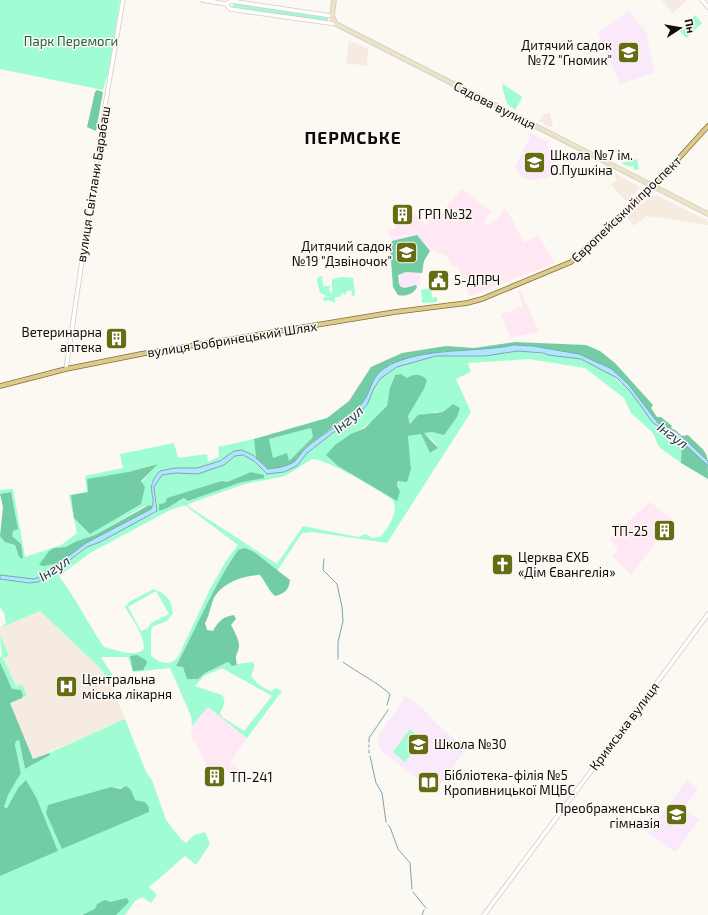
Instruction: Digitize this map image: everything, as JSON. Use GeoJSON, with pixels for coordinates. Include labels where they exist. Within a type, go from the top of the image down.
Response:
{"type":"FeatureCollection","features":[{"type":"Feature","properties":{"kind":"main road"},"geometry":{"type":"LineString","coordinates":[[334,0],[332,16],[334,24]]}},
{"type":"Feature","properties":{"kind":"main road","name":"Садова вулиця"},"geometry":{"type":"LineString","coordinates":[[334,24],[708,214]]}},
{"type":"Feature","properties":{"kind":"main road","name":"Європейський проспект"},"geometry":{"type":"LineString","coordinates":[[467,303],[482,299],[566,265],[653,186],[708,126]]}},
{"type":"Feature","properties":{"kind":"main road","name":"вулиця Бобринецький Шлях"},"geometry":{"type":"LineString","coordinates":[[0,386],[66,369],[145,353],[366,316],[467,303]]}},
{"type":"Feature","properties":{"kind":"street","name":"вулиця Світлани Барабаш"},"geometry":{"type":"LineString","coordinates":[[66,369],[104,112],[123,0]]}},
{"type":"Feature","properties":{"kind":"street","name":"Садова вулиця"},"geometry":{"type":"LineString","coordinates":[[202,0],[226,4],[231,1],[332,16]]}},
{"type":"Feature","properties":{"kind":"street"},"geometry":{"type":"LineString","coordinates":[[702,0],[708,7]]}},
{"type":"Feature","properties":{"kind":"street","name":"Садова вулиця"},"geometry":{"type":"LineString","coordinates":[[226,4],[230,9],[334,24]]}},
{"type":"Feature","properties":{"kind":"street","name":"Кримська вулиця"},"geometry":{"type":"LineString","coordinates":[[484,915],[708,614]]}},
{"type":"Feature","properties":{"kind":"shaded area"},"geometry":{"type":"Polygon","coordinates":[[[661,0],[687,0],[673,13],[661,0]]]}},
{"type":"Feature","properties":{"kind":"shaded area","name":"Дитячий садок №72 \"Гномик\""},"geometry":{"type":"Polygon","coordinates":[[[629,11],[646,32],[655,72],[620,84],[598,33],[629,11]]]}},
{"type":"Feature","properties":{"kind":"shaded area"},"geometry":{"type":"Polygon","coordinates":[[[349,40],[368,49],[367,66],[346,63],[349,40]]]}},
{"type":"Feature","properties":{"kind":"shaded area"},"geometry":{"type":"Polygon","coordinates":[[[550,113],[553,127],[549,127],[539,121],[544,114],[550,113]]]}},
{"type":"Feature","properties":{"kind":"shaded area","name":"Школа №7 ім. О.Пушкіна"},"geometry":{"type":"Polygon","coordinates":[[[531,134],[547,141],[554,175],[534,181],[521,177],[515,168],[531,134]]]}},
{"type":"Feature","properties":{"kind":"shaded area"},"geometry":{"type":"Polygon","coordinates":[[[615,173],[638,186],[639,189],[626,201],[611,185],[616,181],[615,173]]]}},
{"type":"Feature","properties":{"kind":"shaded area"},"geometry":{"type":"Polygon","coordinates":[[[462,189],[491,211],[483,222],[489,226],[494,219],[496,221],[504,208],[511,217],[524,243],[538,235],[555,263],[470,296],[458,267],[453,266],[446,256],[422,245],[417,234],[389,237],[388,230],[396,229],[395,224],[413,213],[426,224],[431,219],[434,221],[462,189]]]}},
{"type":"Feature","properties":{"kind":"shaded area"},"geometry":{"type":"Polygon","coordinates":[[[656,195],[708,221],[708,225],[647,216],[634,226],[627,217],[649,198],[656,195]]]}},
{"type":"Feature","properties":{"kind":"shaded area","name":"Дитячий садок №19 \"Дзвіночок\""},"geometry":{"type":"Polygon","coordinates":[[[417,234],[424,272],[420,274],[420,284],[409,292],[397,294],[391,238],[417,234]]]}},
{"type":"Feature","properties":{"kind":"shaded area"},"geometry":{"type":"Polygon","coordinates":[[[520,290],[539,331],[510,338],[501,315],[523,306],[518,291],[520,290]]]}},
{"type":"Feature","properties":{"kind":"shaded area"},"geometry":{"type":"Polygon","coordinates":[[[650,502],[673,519],[631,575],[612,556],[618,549],[609,539],[650,502]]]}},
{"type":"Feature","properties":{"kind":"shaded area","name":"Центральна міська лікарня"},"geometry":{"type":"Polygon","coordinates":[[[40,611],[100,668],[111,685],[125,719],[33,759],[9,703],[27,696],[16,687],[3,658],[9,656],[0,634],[0,628],[40,611]]]}},
{"type":"Feature","properties":{"kind":"shaded area","name":"Школа №30"},"geometry":{"type":"Polygon","coordinates":[[[406,696],[422,708],[439,726],[466,749],[435,792],[380,750],[377,738],[406,696]]]}},
{"type":"Feature","properties":{"kind":"shaded area"},"geometry":{"type":"Polygon","coordinates":[[[208,707],[247,738],[230,763],[251,779],[247,784],[226,769],[215,784],[196,743],[191,738],[192,726],[208,707]]]}},
{"type":"Feature","properties":{"kind":"shaded area","name":"Преображенська гімназія"},"geometry":{"type":"Polygon","coordinates":[[[687,780],[698,789],[683,809],[699,820],[675,852],[648,833],[687,780]]]}},
{"type":"Feature","properties":{"kind":"green space","name":"Парк Перемоги"},"geometry":{"type":"Polygon","coordinates":[[[0,0],[120,0],[109,69],[103,90],[0,69],[0,0]]]}},
{"type":"Feature","properties":{"kind":"green space"},"geometry":{"type":"Polygon","coordinates":[[[234,3],[328,18],[328,21],[233,7],[232,6],[234,3]]]}},
{"type":"Feature","properties":{"kind":"green space"},"geometry":{"type":"Polygon","coordinates":[[[695,15],[702,23],[686,38],[679,30],[695,15]]]}},
{"type":"Feature","properties":{"kind":"green space"},"geometry":{"type":"Polygon","coordinates":[[[503,84],[522,98],[515,110],[507,104],[502,86],[503,84]]]}},
{"type":"Feature","properties":{"kind":"green space"},"geometry":{"type":"Polygon","coordinates":[[[97,90],[103,92],[96,131],[87,127],[95,92],[97,90]]]}},
{"type":"Feature","properties":{"kind":"green space"},"geometry":{"type":"Polygon","coordinates":[[[637,159],[639,169],[637,170],[633,169],[634,166],[632,165],[630,167],[621,163],[637,159]]]}},
{"type":"Feature","properties":{"kind":"green space","name":"Дитячий садок №19 \"Дзвіночок\""},"geometry":{"type":"Polygon","coordinates":[[[417,235],[430,251],[424,261],[422,273],[406,272],[398,275],[399,284],[401,287],[405,288],[416,285],[417,287],[409,294],[404,296],[398,295],[393,287],[390,246],[392,241],[417,235]]]}},
{"type":"Feature","properties":{"kind":"green space"},"geometry":{"type":"Polygon","coordinates":[[[322,276],[323,286],[330,286],[329,290],[332,294],[332,279],[342,277],[353,278],[355,295],[352,296],[351,290],[347,291],[345,295],[342,293],[340,297],[335,297],[335,303],[328,300],[323,300],[324,297],[330,297],[320,293],[317,281],[318,277],[322,276]]]}},
{"type":"Feature","properties":{"kind":"green space"},"geometry":{"type":"Polygon","coordinates":[[[431,288],[432,298],[437,297],[437,302],[422,303],[421,290],[431,288]]]}},
{"type":"Feature","properties":{"kind":"green space"},"geometry":{"type":"Polygon","coordinates":[[[515,342],[586,345],[600,351],[615,363],[653,405],[651,408],[657,417],[661,417],[672,426],[670,429],[658,423],[629,385],[612,369],[579,354],[533,346],[514,345],[484,350],[447,351],[390,364],[363,402],[354,411],[305,448],[294,463],[279,468],[268,469],[256,458],[254,439],[327,418],[349,401],[371,367],[402,353],[446,346],[474,348],[515,342]],[[311,428],[269,439],[273,458],[287,453],[289,461],[313,437],[311,428]]]}},
{"type":"Feature","properties":{"kind":"green space"},"geometry":{"type":"Polygon","coordinates":[[[518,351],[581,359],[609,373],[630,391],[653,423],[675,435],[682,442],[681,463],[659,447],[653,433],[631,413],[624,398],[585,368],[529,359],[468,363],[471,372],[456,379],[471,412],[387,543],[313,532],[302,533],[277,571],[268,563],[238,550],[229,564],[213,592],[176,666],[183,667],[198,679],[205,673],[228,662],[232,666],[254,662],[254,668],[251,676],[255,681],[262,687],[271,691],[276,688],[282,691],[247,738],[208,707],[192,726],[191,716],[170,668],[133,672],[128,657],[101,657],[112,674],[109,680],[100,668],[40,611],[0,628],[6,623],[4,613],[0,607],[0,579],[38,582],[87,547],[100,542],[131,524],[156,513],[157,503],[154,487],[162,475],[176,473],[198,474],[227,462],[235,456],[243,455],[254,461],[265,473],[284,472],[297,466],[307,453],[360,412],[367,405],[374,388],[381,378],[397,367],[436,356],[485,356],[518,351]],[[401,374],[394,376],[388,403],[384,411],[372,422],[336,444],[338,466],[397,500],[397,489],[399,482],[411,469],[408,436],[421,434],[430,453],[438,448],[433,440],[423,433],[432,432],[449,407],[443,412],[435,412],[411,424],[408,416],[424,389],[401,374]],[[312,459],[285,476],[245,484],[188,504],[188,506],[277,564],[303,526],[358,537],[366,534],[372,538],[380,537],[392,520],[395,509],[393,500],[377,489],[341,469],[319,460],[312,459]],[[251,472],[227,482],[167,498],[165,503],[159,504],[179,502],[184,498],[188,501],[239,483],[258,479],[251,472]],[[186,506],[170,510],[90,553],[59,576],[104,647],[130,653],[140,652],[144,649],[140,632],[125,607],[129,602],[154,589],[165,595],[171,604],[173,613],[167,621],[152,627],[151,656],[158,661],[165,663],[171,662],[178,657],[210,589],[226,561],[238,545],[186,506]],[[156,591],[128,607],[141,631],[148,628],[151,623],[169,614],[156,591]],[[222,668],[204,676],[195,686],[222,695],[224,701],[220,713],[222,717],[244,731],[272,696],[222,668]]]}},
{"type":"Feature","properties":{"kind":"green space"},"geometry":{"type":"Polygon","coordinates":[[[401,374],[407,378],[420,375],[427,380],[424,389],[408,416],[410,424],[418,415],[443,412],[453,404],[460,408],[457,417],[444,435],[432,432],[424,433],[438,448],[430,453],[421,434],[408,436],[411,469],[407,482],[398,481],[397,486],[400,491],[397,501],[338,466],[326,455],[336,444],[351,434],[365,428],[387,406],[390,388],[395,375],[401,374]]]}},
{"type":"Feature","properties":{"kind":"green space"},"geometry":{"type":"Polygon","coordinates":[[[311,428],[313,437],[289,461],[273,458],[269,439],[311,428]]]}},
{"type":"Feature","properties":{"kind":"green space"},"geometry":{"type":"Polygon","coordinates":[[[688,435],[706,453],[708,462],[708,479],[681,463],[682,436],[688,435]]]}},
{"type":"Feature","properties":{"kind":"green space"},"geometry":{"type":"Polygon","coordinates":[[[254,439],[256,458],[246,451],[238,450],[220,461],[197,469],[175,468],[160,471],[151,483],[153,506],[149,505],[141,508],[95,535],[65,547],[58,547],[39,565],[54,564],[42,573],[42,576],[34,579],[0,575],[0,536],[15,545],[19,557],[21,544],[12,536],[11,492],[0,494],[0,490],[13,489],[25,557],[61,545],[77,533],[69,495],[87,492],[85,476],[123,468],[120,454],[174,443],[178,458],[207,454],[208,462],[219,457],[218,447],[254,439]],[[157,464],[128,472],[88,492],[71,495],[90,534],[109,522],[157,464]]]}},
{"type":"Feature","properties":{"kind":"green space"},"geometry":{"type":"Polygon","coordinates":[[[158,464],[141,481],[145,487],[141,504],[90,534],[74,518],[71,495],[88,492],[87,479],[128,472],[158,464]]]}},
{"type":"Feature","properties":{"kind":"green space"},"geometry":{"type":"Polygon","coordinates":[[[251,472],[264,475],[264,478],[239,483],[188,501],[184,498],[159,511],[159,504],[165,503],[167,498],[222,481],[227,482],[251,472]]]}},
{"type":"Feature","properties":{"kind":"green space"},"geometry":{"type":"Polygon","coordinates":[[[11,492],[18,529],[13,531],[12,536],[21,544],[23,559],[19,557],[15,545],[5,542],[0,536],[3,507],[0,494],[11,492]]]}},
{"type":"Feature","properties":{"kind":"green space"},"geometry":{"type":"Polygon","coordinates":[[[149,505],[153,506],[151,509],[86,543],[42,576],[42,573],[54,564],[44,566],[39,565],[49,551],[54,548],[65,547],[95,535],[149,505]]]}},
{"type":"Feature","properties":{"kind":"green space"},"geometry":{"type":"Polygon","coordinates":[[[245,548],[254,552],[290,580],[287,589],[283,593],[275,596],[260,575],[254,575],[235,580],[219,591],[213,599],[205,623],[207,630],[213,631],[217,624],[222,620],[234,615],[236,619],[231,625],[239,643],[239,649],[236,656],[237,665],[232,666],[228,662],[205,673],[198,679],[187,679],[183,667],[176,666],[229,564],[238,550],[245,548]]]}},
{"type":"Feature","properties":{"kind":"green space"},"geometry":{"type":"Polygon","coordinates":[[[0,634],[9,656],[3,658],[16,686],[22,684],[27,696],[22,698],[23,695],[12,689],[0,662],[0,657],[2,656],[0,634]]]}},
{"type":"Feature","properties":{"kind":"green space"},"geometry":{"type":"Polygon","coordinates":[[[137,655],[146,660],[147,663],[143,670],[133,671],[130,656],[137,655]]]}},
{"type":"Feature","properties":{"kind":"green space"},"geometry":{"type":"Polygon","coordinates":[[[0,662],[12,689],[21,690],[23,695],[22,698],[10,703],[33,759],[49,753],[50,755],[25,769],[19,740],[16,741],[15,745],[21,773],[8,795],[4,807],[7,808],[18,788],[26,780],[37,799],[58,851],[0,876],[0,662]]]}},
{"type":"Feature","properties":{"kind":"green space"},"geometry":{"type":"Polygon","coordinates":[[[125,719],[146,772],[152,780],[166,820],[186,843],[194,835],[205,832],[210,844],[196,865],[185,856],[149,887],[157,895],[151,903],[142,897],[135,901],[125,915],[116,915],[129,902],[122,901],[109,904],[92,912],[80,915],[0,915],[0,876],[58,851],[37,799],[18,788],[7,808],[3,807],[21,773],[15,745],[16,741],[19,740],[25,769],[50,755],[49,753],[125,719]],[[111,787],[48,806],[62,849],[148,812],[149,807],[145,802],[135,800],[123,788],[111,787]]]}},
{"type":"Feature","properties":{"kind":"green space"},"geometry":{"type":"Polygon","coordinates":[[[410,729],[422,739],[405,762],[393,752],[410,729]]]}},
{"type":"Feature","properties":{"kind":"green space"},"geometry":{"type":"Polygon","coordinates":[[[126,786],[131,790],[135,800],[145,802],[149,807],[149,812],[62,849],[46,813],[48,805],[111,787],[121,789],[126,786]]]}},
{"type":"Feature","properties":{"kind":"green space"},"geometry":{"type":"Polygon","coordinates":[[[127,898],[129,902],[116,915],[82,915],[95,909],[97,904],[105,900],[110,902],[127,898]]]}},
{"type":"Feature","properties":{"kind":"water","name":"Інгул"},"geometry":{"type":"Polygon","coordinates":[[[514,345],[533,346],[579,354],[612,369],[629,385],[658,423],[676,431],[708,461],[708,466],[675,435],[653,423],[630,391],[617,378],[581,359],[518,351],[485,356],[436,356],[397,367],[381,378],[374,388],[367,405],[307,453],[297,466],[284,472],[267,474],[254,461],[243,455],[235,456],[224,465],[198,474],[176,473],[162,475],[154,487],[157,511],[100,542],[87,547],[38,582],[29,583],[0,579],[0,575],[34,579],[42,576],[86,543],[151,509],[153,504],[152,482],[160,471],[175,468],[197,468],[220,461],[234,451],[242,450],[253,455],[268,469],[278,468],[292,463],[313,442],[358,408],[366,397],[375,378],[388,366],[402,360],[433,353],[514,345]]]}},
{"type":"Feature","properties":{"kind":"waterway"},"geometry":{"type":"LineString","coordinates":[[324,559],[323,570],[337,584],[342,607],[343,621],[338,642],[338,659]]}},
{"type":"Feature","properties":{"kind":"waterway"},"geometry":{"type":"LineString","coordinates":[[343,662],[379,685],[390,694],[387,705]]}},
{"type":"Feature","properties":{"kind":"waterway"},"geometry":{"type":"LineString","coordinates":[[369,742],[369,738],[388,710]]}},
{"type":"Feature","properties":{"kind":"waterway"},"geometry":{"type":"LineString","coordinates":[[370,756],[376,783],[382,793],[386,822]]}},
{"type":"Feature","properties":{"kind":"waterway"},"geometry":{"type":"LineString","coordinates":[[388,825],[398,849],[410,863],[412,889]]}},
{"type":"Feature","properties":{"kind":"waterway"},"geometry":{"type":"LineString","coordinates":[[413,892],[426,908]]}},
{"type":"Feature","properties":{"kind":"waterway"},"geometry":{"type":"LineString","coordinates":[[422,915],[424,910]]}},
{"type":"Feature","properties":{"kind":"place","name":"Дитячий садок №72 \"Гномик\""},"geometry":{"type":"Point","coordinates":[628,52]}},
{"type":"Feature","properties":{"kind":"place","name":"Школа №7 ім. О.Пушкіна"},"geometry":{"type":"Point","coordinates":[534,162]}},
{"type":"Feature","properties":{"kind":"place","name":"ГРП №32"},"geometry":{"type":"Point","coordinates":[402,214]}},
{"type":"Feature","properties":{"kind":"place","name":"Дитячий садок №19 \"Дзвіночок\""},"geometry":{"type":"Point","coordinates":[407,253]}},
{"type":"Feature","properties":{"kind":"place","name":"5-ДПРЧ"},"geometry":{"type":"Point","coordinates":[438,280]}},
{"type":"Feature","properties":{"kind":"place","name":"Ветеринарна аптека"},"geometry":{"type":"Point","coordinates":[117,339]}},
{"type":"Feature","properties":{"kind":"place","name":"ТП-25"},"geometry":{"type":"Point","coordinates":[664,531]}},
{"type":"Feature","properties":{"kind":"place","name":"Церква ЄХБ «Дім Євангелія»"},"geometry":{"type":"Point","coordinates":[503,564]}},
{"type":"Feature","properties":{"kind":"place","name":"Центральна міська лікарня"},"geometry":{"type":"Point","coordinates":[67,686]}},
{"type":"Feature","properties":{"kind":"place","name":"Школа №30"},"geometry":{"type":"Point","coordinates":[419,744]}},
{"type":"Feature","properties":{"kind":"place","name":"ТП-241"},"geometry":{"type":"Point","coordinates":[214,777]}},
{"type":"Feature","properties":{"kind":"place","name":"Бібліотека-філія №5 Кропивницької МЦБС"},"geometry":{"type":"Point","coordinates":[428,782]}},
{"type":"Feature","properties":{"kind":"place","name":"Преображенська гімназія"},"geometry":{"type":"Point","coordinates":[676,815]}},
{"type":"Feature","properties":{"kind":"district","name":"ПЕРМСЬКЕ"},"geometry":{"type":"Point","coordinates":[353,137]}}]}
